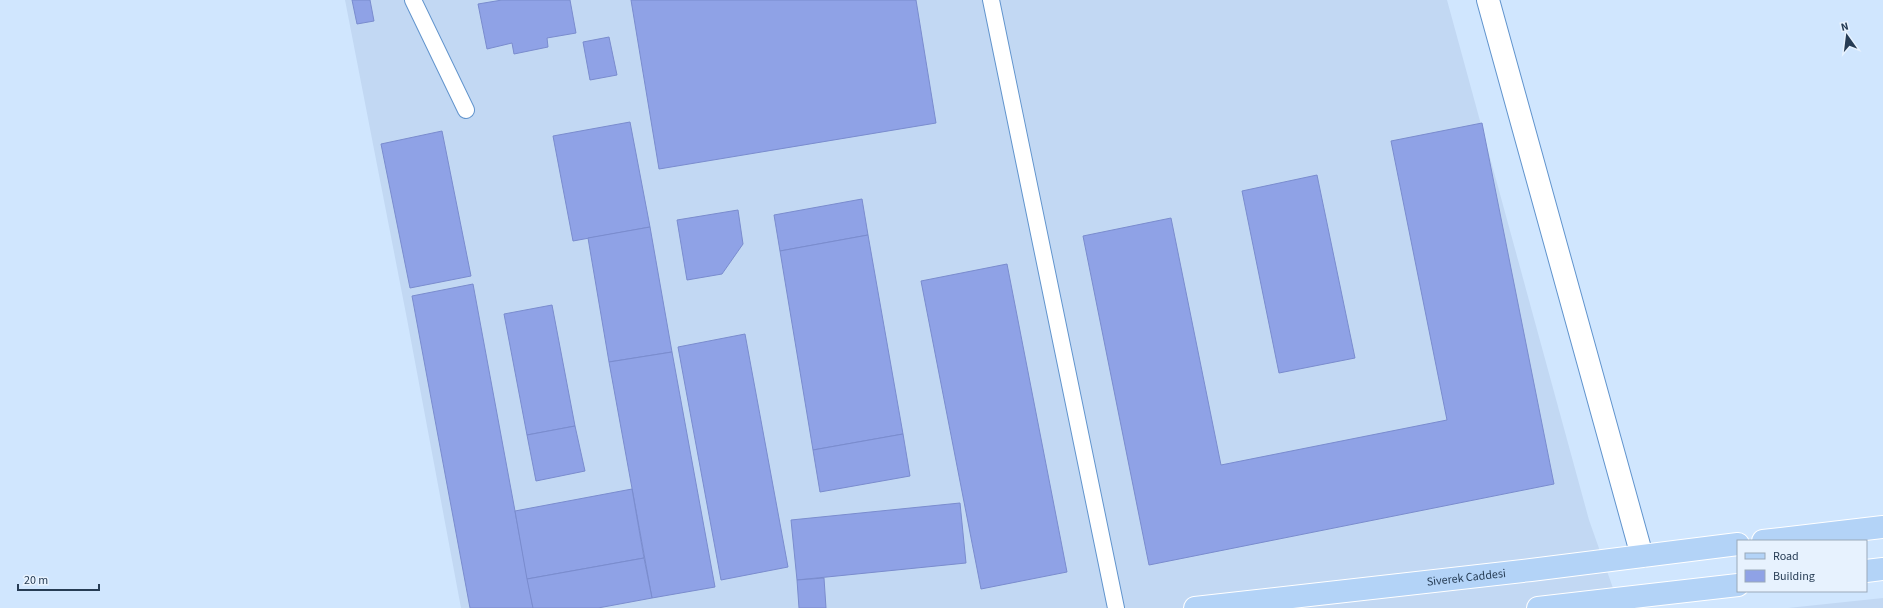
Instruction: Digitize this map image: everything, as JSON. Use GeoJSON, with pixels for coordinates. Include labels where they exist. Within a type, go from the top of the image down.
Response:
{"type":"FeatureCollection","features":[{"type":"Feature","properties":{"kind":"main road"},"geometry":{"type":"LineString","coordinates":[[1772,540],[1883,527]]}},
{"type":"Feature","properties":{"kind":"main road","name":"Siverek Caddesi"},"geometry":{"type":"LineString","coordinates":[[1195,608],[1737,544]]}},
{"type":"Feature","properties":{"kind":"main road"},"geometry":{"type":"LineString","coordinates":[[1867,571],[1883,569]]}},
{"type":"Feature","properties":{"kind":"main road"},"geometry":{"type":"LineString","coordinates":[[1538,608],[1737,585]]}},
{"type":"Feature","properties":{"kind":"street"},"geometry":{"type":"LineString","coordinates":[[1488,0],[1642,556]]}},
{"type":"Feature","properties":{"kind":"lane"},"geometry":{"type":"LineString","coordinates":[[413,0],[466,110]]}},
{"type":"Feature","properties":{"kind":"lane"},"geometry":{"type":"LineString","coordinates":[[991,0],[1116,608]]}},
{"type":"Feature","properties":{"kind":"shaded area"},"geometry":{"type":"Polygon","coordinates":[[[345,0],[1447,0],[1589,520],[1620,608],[461,608],[345,0]]]}},
{"type":"Feature","properties":{"kind":"shaded area"},"geometry":{"type":"Polygon","coordinates":[[[1883,598],[1883,608],[1788,608],[1883,598]]]}},
{"type":"Feature","properties":{"kind":"building"},"geometry":{"type":"Polygon","coordinates":[[[352,0],[370,0],[374,21],[357,24],[352,0]]]}},
{"type":"Feature","properties":{"kind":"building"},"geometry":{"type":"Polygon","coordinates":[[[502,0],[570,0],[576,33],[547,38],[548,47],[514,54],[512,43],[487,49],[478,4],[502,0]]]}},
{"type":"Feature","properties":{"kind":"building"},"geometry":{"type":"Polygon","coordinates":[[[631,0],[916,0],[936,123],[659,169],[631,0]]]}},
{"type":"Feature","properties":{"kind":"building"},"geometry":{"type":"Polygon","coordinates":[[[609,37],[617,75],[590,80],[583,42],[609,37]]]}},
{"type":"Feature","properties":{"kind":"building"},"geometry":{"type":"Polygon","coordinates":[[[630,122],[650,227],[573,241],[553,136],[630,122]]]}},
{"type":"Feature","properties":{"kind":"building"},"geometry":{"type":"Polygon","coordinates":[[[1482,123],[1554,484],[1149,565],[1083,236],[1171,218],[1221,465],[1447,420],[1391,141],[1482,123]]]}},
{"type":"Feature","properties":{"kind":"building"},"geometry":{"type":"Polygon","coordinates":[[[442,131],[471,276],[410,288],[381,144],[442,131]]]}},
{"type":"Feature","properties":{"kind":"building"},"geometry":{"type":"Polygon","coordinates":[[[1317,175],[1355,358],[1279,373],[1242,191],[1317,175]]]}},
{"type":"Feature","properties":{"kind":"building"},"geometry":{"type":"Polygon","coordinates":[[[862,199],[868,235],[780,251],[774,215],[862,199]]]}},
{"type":"Feature","properties":{"kind":"building"},"geometry":{"type":"Polygon","coordinates":[[[738,210],[743,244],[722,274],[687,280],[677,220],[738,210]]]}},
{"type":"Feature","properties":{"kind":"building"},"geometry":{"type":"Polygon","coordinates":[[[650,227],[672,352],[609,362],[588,238],[650,227]]]}},
{"type":"Feature","properties":{"kind":"building"},"geometry":{"type":"Polygon","coordinates":[[[868,235],[903,434],[813,450],[780,251],[868,235]]]}},
{"type":"Feature","properties":{"kind":"building"},"geometry":{"type":"Polygon","coordinates":[[[1007,264],[1067,572],[981,589],[921,281],[1007,264]]]}},
{"type":"Feature","properties":{"kind":"building"},"geometry":{"type":"Polygon","coordinates":[[[473,284],[533,608],[470,608],[412,296],[473,284]]]}},
{"type":"Feature","properties":{"kind":"building"},"geometry":{"type":"Polygon","coordinates":[[[552,305],[575,426],[527,435],[504,314],[552,305]]]}},
{"type":"Feature","properties":{"kind":"building"},"geometry":{"type":"Polygon","coordinates":[[[745,334],[788,567],[721,580],[678,347],[745,334]]]}},
{"type":"Feature","properties":{"kind":"building"},"geometry":{"type":"Polygon","coordinates":[[[672,352],[715,587],[652,598],[609,362],[672,352]]]}},
{"type":"Feature","properties":{"kind":"building"},"geometry":{"type":"Polygon","coordinates":[[[575,426],[585,471],[536,481],[527,435],[575,426]]]}},
{"type":"Feature","properties":{"kind":"building"},"geometry":{"type":"Polygon","coordinates":[[[903,434],[910,476],[820,492],[813,450],[903,434]]]}},
{"type":"Feature","properties":{"kind":"building"},"geometry":{"type":"Polygon","coordinates":[[[632,489],[644,558],[527,579],[515,511],[632,489]]]}},
{"type":"Feature","properties":{"kind":"building"},"geometry":{"type":"Polygon","coordinates":[[[960,503],[966,563],[797,580],[791,520],[960,503]]]}},
{"type":"Feature","properties":{"kind":"building"},"geometry":{"type":"Polygon","coordinates":[[[644,558],[652,598],[598,608],[533,608],[527,579],[644,558]]]}},
{"type":"Feature","properties":{"kind":"building"},"geometry":{"type":"Polygon","coordinates":[[[824,578],[826,608],[799,608],[797,580],[824,578]]]}}]}
